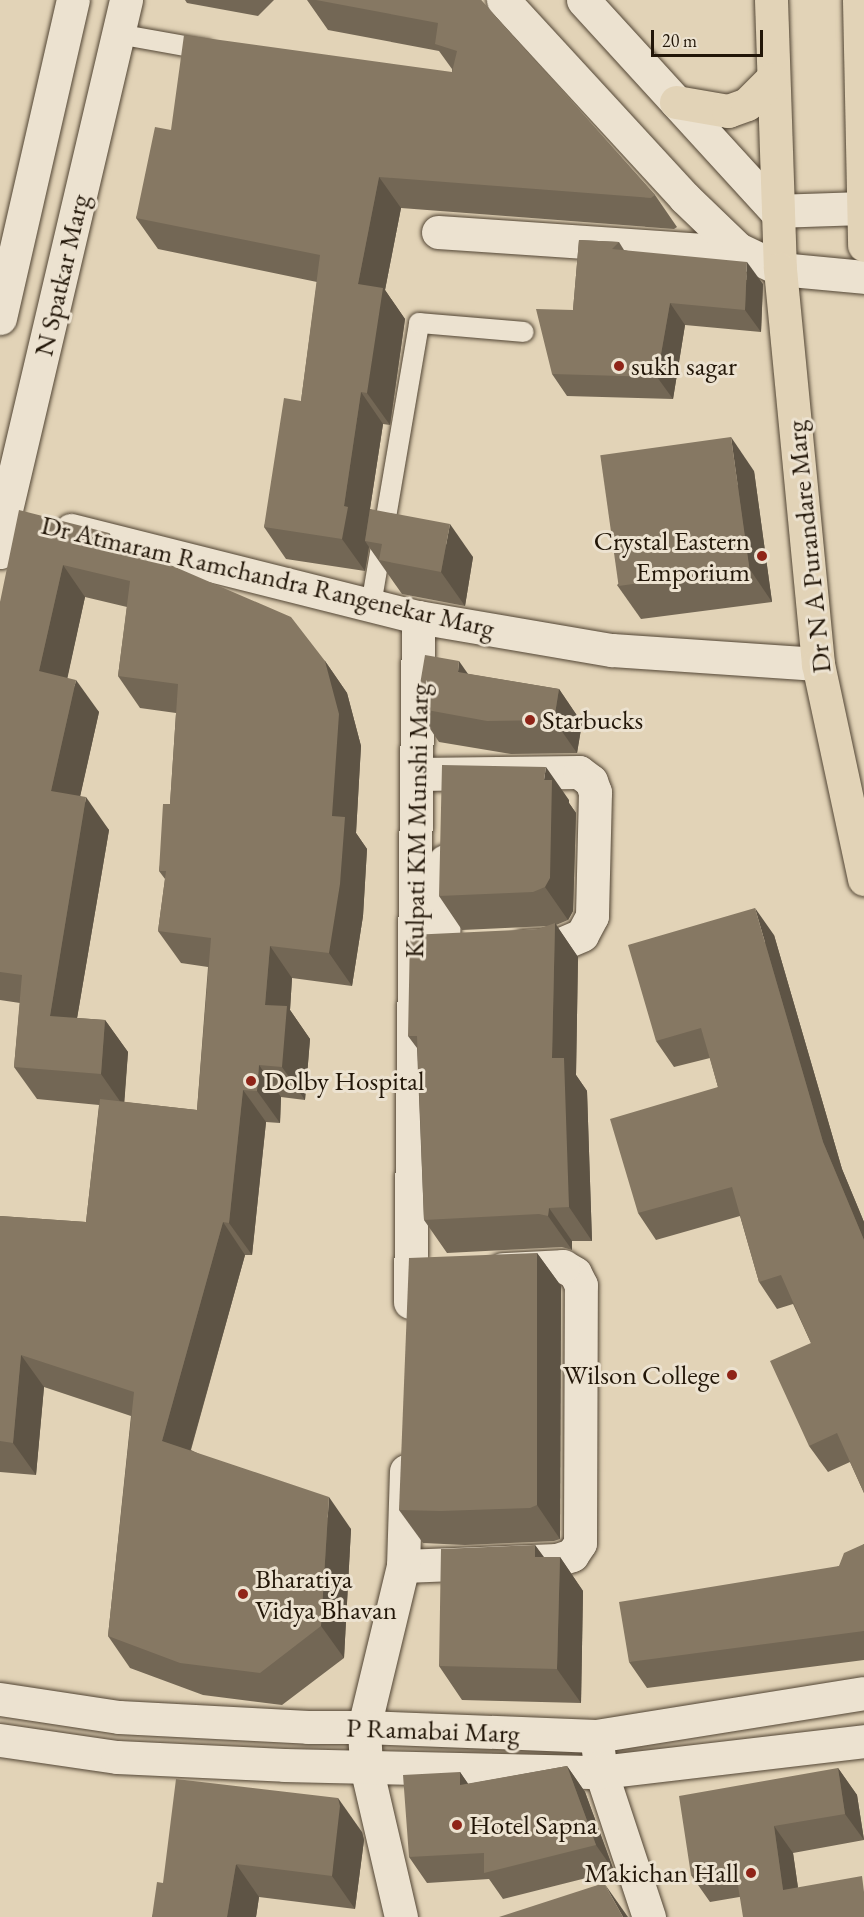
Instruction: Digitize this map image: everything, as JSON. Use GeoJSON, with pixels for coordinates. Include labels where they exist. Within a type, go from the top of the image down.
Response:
{"type":"FeatureCollection","features":[{"type":"Feature","properties":{"kind":"main road","name":"Dr N A Purandare Marg"},"geometry":{"type":"LineString","coordinates":[[771,0],[776,211],[780,268],[818,664],[864,879]]}},
{"type":"Feature","properties":{"kind":"main road"},"geometry":{"type":"LineString","coordinates":[[859,0],[861,208],[864,245]]}},
{"type":"Feature","properties":{"kind":"main road"},"geometry":{"type":"LineString","coordinates":[[676,102],[728,111],[747,104],[772,79]]}},
{"type":"Feature","properties":{"kind":"street","name":"N Spatkar Marg"},"geometry":{"type":"LineString","coordinates":[[0,318],[73,0]]}},
{"type":"Feature","properties":{"kind":"street","name":"N Spatkar Marg"},"geometry":{"type":"LineString","coordinates":[[0,552],[3,513],[126,0]]}},
{"type":"Feature","properties":{"kind":"street"},"geometry":{"type":"LineString","coordinates":[[503,0],[684,196],[738,249],[780,268],[864,277]]}},
{"type":"Feature","properties":{"kind":"street"},"geometry":{"type":"LineString","coordinates":[[583,0],[776,211],[861,208]]}},
{"type":"Feature","properties":{"kind":"street"},"geometry":{"type":"LineString","coordinates":[[438,232],[699,250],[738,249]]}},
{"type":"Feature","properties":{"kind":"street","name":"Dr Atmaram Ramchandra Rangenekar Marg"},"geometry":{"type":"LineString","coordinates":[[3,513],[418,617],[612,650],[818,664]]}},
{"type":"Feature","properties":{"kind":"street","name":"Kulpati KM Munshi Marg"},"geometry":{"type":"LineString","coordinates":[[409,1332],[427,1274],[432,774],[418,617]]}},
{"type":"Feature","properties":{"kind":"street"},"geometry":{"type":"LineString","coordinates":[[579,772],[591,781],[595,792],[592,916],[582,935],[561,944],[429,950],[446,820],[432,774],[579,772]]}},
{"type":"Feature","properties":{"kind":"street"},"geometry":{"type":"LineString","coordinates":[[403,1566],[557,1560],[572,1555],[580,1543],[581,1285],[575,1273],[564,1266],[476,1271]]}},
{"type":"Feature","properties":{"kind":"street"},"geometry":{"type":"LineString","coordinates":[[401,1917],[366,1767],[364,1727],[403,1566],[406,1438]]}},
{"type":"Feature","properties":{"kind":"street","name":"P Ramabai Marg"},"geometry":{"type":"LineString","coordinates":[[0,1699],[118,1717],[308,1728],[364,1727],[596,1736],[864,1693]]}},
{"type":"Feature","properties":{"kind":"street"},"geometry":{"type":"LineString","coordinates":[[117,1757],[118,1717]]}},
{"type":"Feature","properties":{"kind":"street"},"geometry":{"type":"LineString","coordinates":[[596,1736],[601,1772],[645,1906],[608,1899]]}},
{"type":"Feature","properties":{"kind":"street","name":"P Ramabai Marg"},"geometry":{"type":"LineString","coordinates":[[0,1740],[117,1757],[366,1767],[601,1772],[864,1742]]}},
{"type":"Feature","properties":{"kind":"lane"},"geometry":{"type":"LineString","coordinates":[[118,34],[224,53]]}},
{"type":"Feature","properties":{"kind":"lane"},"geometry":{"type":"LineString","coordinates":[[370,605],[419,323],[524,332]]}},
{"type":"Feature","properties":{"kind":"building"},"geometry":{"type":"Polygon","coordinates":[[[316,0],[481,0],[655,195],[651,198],[379,177],[358,284],[383,288],[367,393],[361,392],[344,506],[348,507],[342,539],[264,527],[284,398],[301,401],[320,255],[136,218],[155,127],[171,130],[184,35],[452,72],[457,51],[435,44],[438,23],[316,0]]]}},
{"type":"Feature","properties":{"kind":"building"},"geometry":{"type":"Polygon","coordinates":[[[579,240],[619,242],[612,249],[747,262],[745,310],[670,303],[657,377],[552,374],[536,309],[573,310],[579,240]]]}},
{"type":"Feature","properties":{"kind":"building"},"geometry":{"type":"Polygon","coordinates":[[[731,437],[749,568],[619,586],[600,455],[731,437]]]}},
{"type":"Feature","properties":{"kind":"building"},"geometry":{"type":"Polygon","coordinates":[[[370,509],[450,524],[441,572],[379,560],[382,544],[365,541],[370,509]]]}},
{"type":"Feature","properties":{"kind":"building"},"geometry":{"type":"Polygon","coordinates":[[[19,510],[109,533],[108,538],[291,617],[325,661],[339,714],[332,816],[345,817],[340,884],[329,953],[270,946],[265,1005],[287,1006],[282,1067],[259,1065],[257,1091],[243,1090],[229,1223],[223,1222],[162,1441],[329,1497],[321,1626],[260,1673],[180,1663],[108,1636],[134,1392],[21,1355],[13,1443],[0,1441],[0,1216],[86,1222],[100,1099],[197,1110],[211,938],[158,931],[166,871],[159,871],[163,804],[170,804],[178,684],[118,676],[130,581],[63,565],[39,671],[76,680],[51,791],[86,797],[50,1016],[105,1020],[101,1074],[14,1067],[22,975],[0,972],[0,602],[19,510]]]}},
{"type":"Feature","properties":{"kind":"building"},"geometry":{"type":"Polygon","coordinates":[[[425,655],[459,661],[458,672],[559,689],[554,720],[487,721],[416,708],[425,655]]]}},
{"type":"Feature","properties":{"kind":"building"},"geometry":{"type":"Polygon","coordinates":[[[442,765],[546,767],[544,780],[552,780],[550,878],[545,887],[533,892],[439,896],[442,765]]]}},
{"type":"Feature","properties":{"kind":"building"},"geometry":{"type":"Polygon","coordinates":[[[755,908],[823,1142],[864,1240],[864,1493],[837,1433],[809,1446],[770,1361],[811,1343],[781,1275],[759,1282],[732,1187],[638,1213],[610,1119],[718,1087],[701,1028],[656,1041],[628,945],[755,908]]]}},
{"type":"Feature","properties":{"kind":"building"},"geometry":{"type":"Polygon","coordinates":[[[555,923],[552,1058],[564,1058],[569,1207],[549,1208],[548,1216],[539,1214],[424,1220],[417,1036],[408,1036],[410,935],[538,929],[555,923]]]}},
{"type":"Feature","properties":{"kind":"building"},"geometry":{"type":"Polygon","coordinates":[[[537,1253],[537,1505],[530,1508],[399,1510],[409,1258],[537,1253]]]}},
{"type":"Feature","properties":{"kind":"building"},"geometry":{"type":"Polygon","coordinates":[[[864,1544],[864,1631],[629,1662],[619,1602],[839,1566],[844,1553],[864,1544]]]}},
{"type":"Feature","properties":{"kind":"building"},"geometry":{"type":"Polygon","coordinates":[[[535,1545],[535,1557],[560,1557],[557,1669],[439,1666],[441,1549],[535,1545]]]}},
{"type":"Feature","properties":{"kind":"building"},"geometry":{"type":"Polygon","coordinates":[[[567,1766],[596,1845],[484,1873],[484,1853],[409,1857],[403,1775],[460,1772],[460,1785],[567,1766]]]}},
{"type":"Feature","properties":{"kind":"building"},"geometry":{"type":"Polygon","coordinates":[[[838,1768],[845,1814],[774,1826],[783,1890],[862,1876],[864,1917],[743,1917],[735,1867],[691,1875],[679,1796],[838,1768]]]}},
{"type":"Feature","properties":{"kind":"building"},"geometry":{"type":"Polygon","coordinates":[[[176,1779],[338,1798],[340,1806],[332,1876],[236,1864],[227,1917],[152,1917],[157,1882],[163,1883],[176,1779]]]}},
{"type":"Feature","properties":{"kind":"building"},"geometry":{"type":"Polygon","coordinates":[[[604,1883],[623,1917],[499,1917],[604,1883]]]}},
{"type":"Feature","properties":{"kind":"place","name":"sukh sagar"},"geometry":{"type":"Point","coordinates":[619,366]}},
{"type":"Feature","properties":{"kind":"place","name":"Crystal Eastern Emporium"},"geometry":{"type":"Point","coordinates":[762,556]}},
{"type":"Feature","properties":{"kind":"place","name":"Starbucks"},"geometry":{"type":"Point","coordinates":[530,720]}},
{"type":"Feature","properties":{"kind":"place","name":"Dolby Hospital"},"geometry":{"type":"Point","coordinates":[251,1081]}},
{"type":"Feature","properties":{"kind":"place","name":"Wilson College"},"geometry":{"type":"Point","coordinates":[732,1375]}},
{"type":"Feature","properties":{"kind":"place","name":"Bharatiya Vidya Bhavan"},"geometry":{"type":"Point","coordinates":[243,1594]}},
{"type":"Feature","properties":{"kind":"place","name":"Hotel Sapna"},"geometry":{"type":"Point","coordinates":[457,1825]}},
{"type":"Feature","properties":{"kind":"place","name":"Makichan Hall"},"geometry":{"type":"Point","coordinates":[751,1873]}}]}
